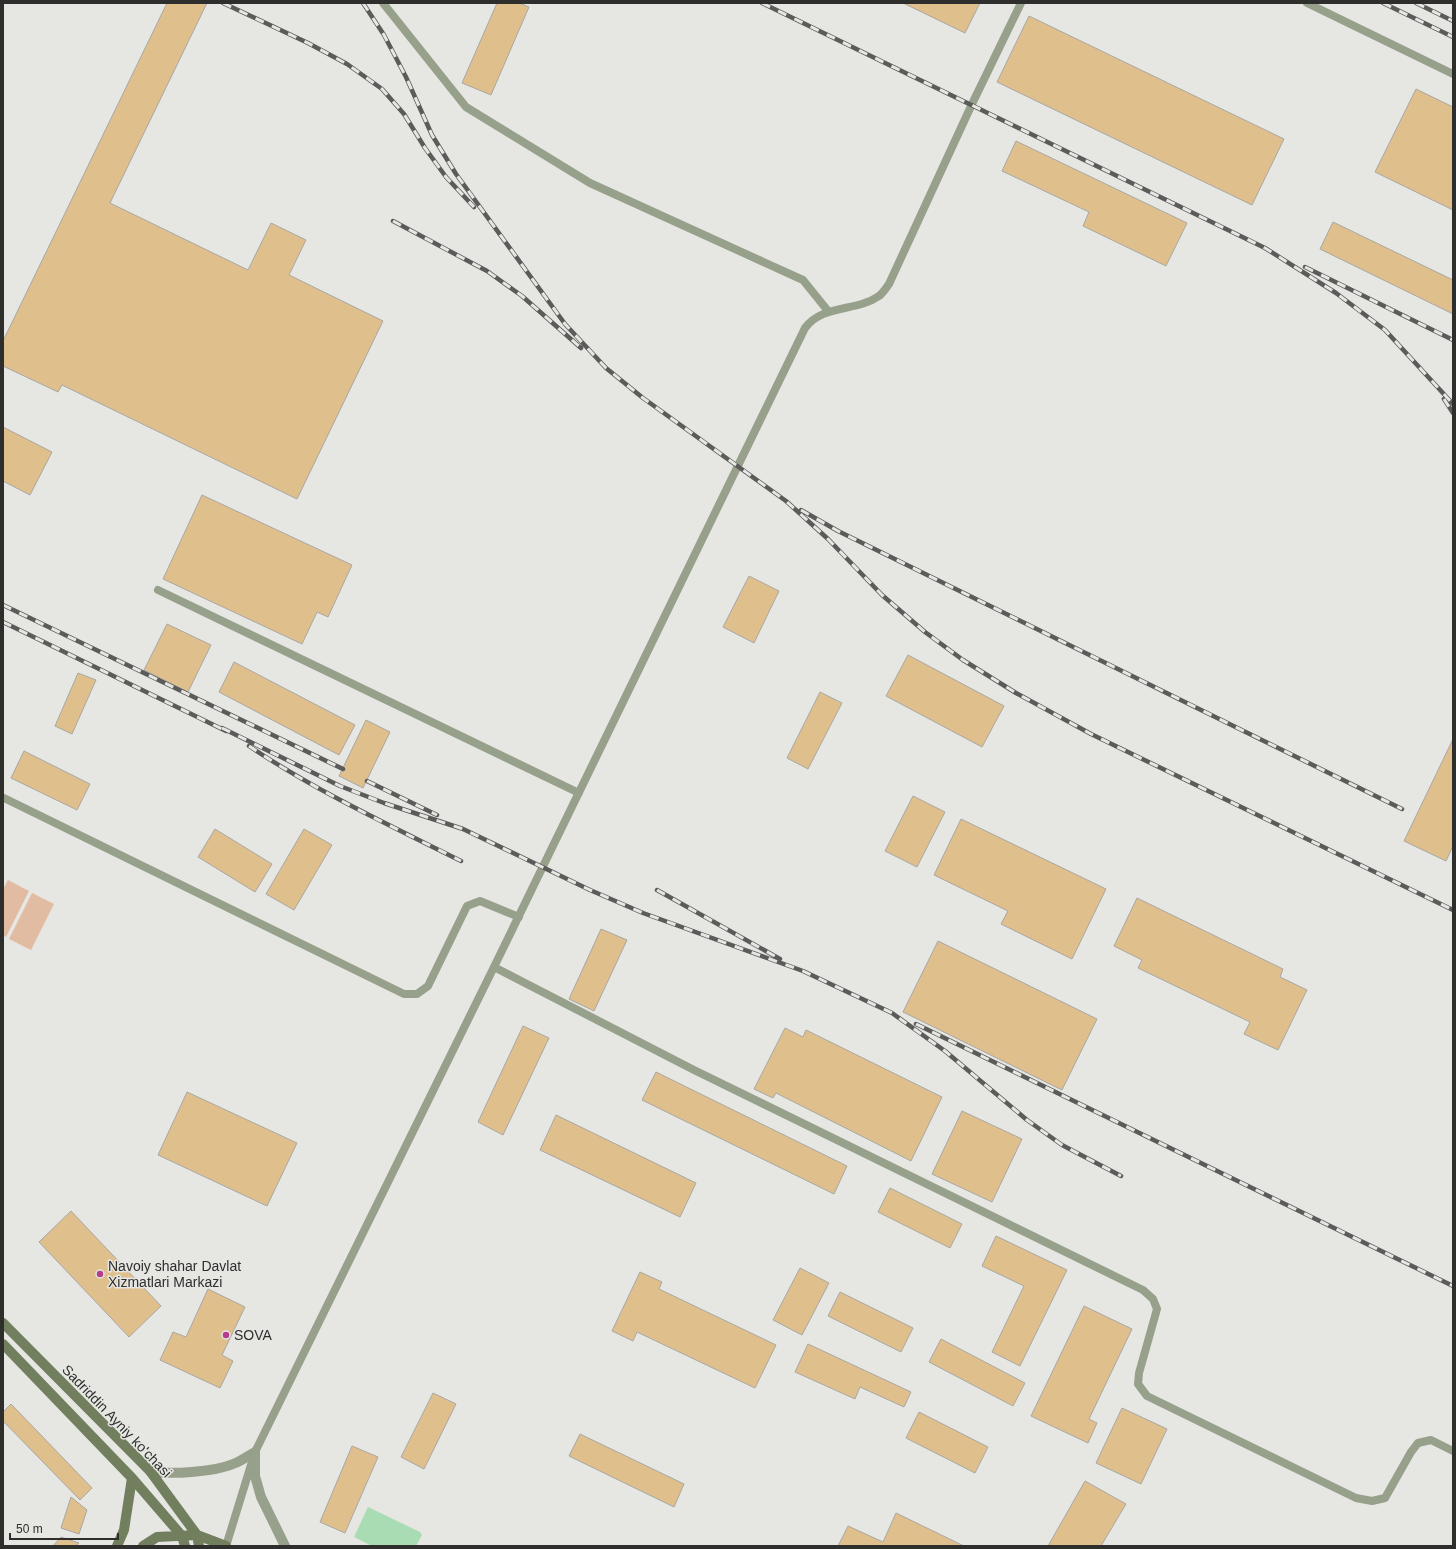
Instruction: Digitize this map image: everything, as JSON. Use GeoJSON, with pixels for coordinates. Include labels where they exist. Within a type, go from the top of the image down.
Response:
{"type":"FeatureCollection","features":[{"type":"Feature","properties":{"kind":"main road","name":"Sadriddin Ayniy ko'chasi"},"geometry":{"type":"LineString","coordinates":[[3,1323],[150,1471],[197,1535],[199,1546]]}},
{"type":"Feature","properties":{"kind":"main road","name":"Sadriddin Ayniy ko'chasi"},"geometry":{"type":"LineString","coordinates":[[3,1344],[132,1478],[184,1541]]}},
{"type":"Feature","properties":{"kind":"main road"},"geometry":{"type":"LineString","coordinates":[[118,1546],[124,1530],[132,1478]]}},
{"type":"Feature","properties":{"kind":"main road"},"geometry":{"type":"LineString","coordinates":[[143,1546],[157,1537],[184,1541],[197,1535],[226,1546]]}},
{"type":"Feature","properties":{"kind":"main road"},"geometry":{"type":"LineString","coordinates":[[199,1546],[214,1542]]}},
{"type":"Feature","properties":{"kind":"street"},"geometry":{"type":"LineString","coordinates":[[150,1471],[186,1472],[210,1469],[233,1464],[254,1452],[255,1476],[261,1498],[285,1546]]}},
{"type":"Feature","properties":{"kind":"lane"},"geometry":{"type":"LineString","coordinates":[[383,3],[466,106],[590,183],[803,280],[828,312]]}},
{"type":"Feature","properties":{"kind":"lane"},"geometry":{"type":"LineString","coordinates":[[226,1546],[254,1452],[494,968],[804,328],[809,322],[828,312],[868,302],[880,295],[889,284],[1021,3]]}},
{"type":"Feature","properties":{"kind":"lane"},"geometry":{"type":"LineString","coordinates":[[1307,3],[1453,74]]}},
{"type":"Feature","properties":{"kind":"lane"},"geometry":{"type":"LineString","coordinates":[[158,590],[579,793]]}},
{"type":"Feature","properties":{"kind":"lane"},"geometry":{"type":"LineString","coordinates":[[4,798],[404,994],[417,994],[428,986],[467,906],[480,901],[519,916]]}},
{"type":"Feature","properties":{"kind":"lane"},"geometry":{"type":"LineString","coordinates":[[494,968],[694,1070],[1143,1290],[1153,1299],[1157,1309],[1139,1373],[1138,1384],[1147,1396],[1356,1498],[1372,1501],[1385,1498],[1410,1452],[1418,1443],[1431,1440],[1453,1451]]}},
{"type":"Feature","properties":{"kind":"shaded area"},"geometry":{"type":"Polygon","coordinates":[[[8,880],[29,891],[6,937],[3,935],[3,889],[8,880]]]}},
{"type":"Feature","properties":{"kind":"shaded area"},"geometry":{"type":"Polygon","coordinates":[[[32,893],[54,904],[31,950],[9,939],[32,893]]]}},
{"type":"Feature","properties":{"kind":"shaded area"},"geometry":{"type":"Polygon","coordinates":[[[368,1507],[420,1532],[422,1535],[416,1546],[372,1546],[354,1537],[368,1507]]]}},
{"type":"Feature","properties":{"kind":"building"},"geometry":{"type":"Polygon","coordinates":[[[167,3],[207,3],[110,203],[248,270],[271,223],[306,240],[289,275],[383,321],[297,499],[62,385],[58,392],[3,366],[3,341],[167,3]]]}},
{"type":"Feature","properties":{"kind":"building"},"geometry":{"type":"Polygon","coordinates":[[[497,3],[519,3],[529,7],[491,95],[462,83],[497,3]]]}},
{"type":"Feature","properties":{"kind":"building"},"geometry":{"type":"Polygon","coordinates":[[[903,3],[980,3],[965,33],[903,3]]]}},
{"type":"Feature","properties":{"kind":"building"},"geometry":{"type":"Polygon","coordinates":[[[1029,16],[1284,139],[1252,205],[997,82],[1029,16]]]}},
{"type":"Feature","properties":{"kind":"building"},"geometry":{"type":"Polygon","coordinates":[[[1416,89],[1453,107],[1453,210],[1375,172],[1416,89]]]}},
{"type":"Feature","properties":{"kind":"building"},"geometry":{"type":"Polygon","coordinates":[[[1016,141],[1187,223],[1166,266],[1083,226],[1089,212],[1002,171],[1016,141]]]}},
{"type":"Feature","properties":{"kind":"building"},"geometry":{"type":"Polygon","coordinates":[[[1333,222],[1453,280],[1453,314],[1320,249],[1333,222]]]}},
{"type":"Feature","properties":{"kind":"building"},"geometry":{"type":"Polygon","coordinates":[[[3,427],[52,452],[30,495],[3,481],[3,427]]]}},
{"type":"Feature","properties":{"kind":"building"},"geometry":{"type":"Polygon","coordinates":[[[202,495],[352,565],[328,617],[317,612],[302,644],[163,579],[202,495]]]}},
{"type":"Feature","properties":{"kind":"building"},"geometry":{"type":"Polygon","coordinates":[[[749,576],[779,591],[754,643],[723,627],[749,576]]]}},
{"type":"Feature","properties":{"kind":"building"},"geometry":{"type":"Polygon","coordinates":[[[167,624],[211,645],[188,692],[144,670],[167,624]]]}},
{"type":"Feature","properties":{"kind":"building"},"geometry":{"type":"Polygon","coordinates":[[[908,655],[1004,706],[982,747],[886,696],[908,655]]]}},
{"type":"Feature","properties":{"kind":"building"},"geometry":{"type":"Polygon","coordinates":[[[234,662],[355,725],[339,755],[219,692],[234,662]]]}},
{"type":"Feature","properties":{"kind":"building"},"geometry":{"type":"Polygon","coordinates":[[[78,673],[96,680],[72,734],[55,726],[78,673]]]}},
{"type":"Feature","properties":{"kind":"building"},"geometry":{"type":"Polygon","coordinates":[[[820,692],[842,703],[808,769],[787,758],[820,692]]]}},
{"type":"Feature","properties":{"kind":"building"},"geometry":{"type":"Polygon","coordinates":[[[366,720],[390,732],[363,788],[339,776],[366,720]]]}},
{"type":"Feature","properties":{"kind":"building"},"geometry":{"type":"Polygon","coordinates":[[[1453,739],[1453,846],[1446,861],[1404,841],[1453,739]]]}},
{"type":"Feature","properties":{"kind":"building"},"geometry":{"type":"Polygon","coordinates":[[[24,751],[90,784],[77,810],[11,778],[24,751]]]}},
{"type":"Feature","properties":{"kind":"building"},"geometry":{"type":"Polygon","coordinates":[[[913,796],[945,812],[917,867],[885,851],[913,796]]]}},
{"type":"Feature","properties":{"kind":"building"},"geometry":{"type":"Polygon","coordinates":[[[961,819],[1106,889],[1072,959],[1001,924],[1008,911],[934,875],[961,819]]]}},
{"type":"Feature","properties":{"kind":"building"},"geometry":{"type":"Polygon","coordinates":[[[215,829],[272,864],[255,892],[198,857],[215,829]]]}},
{"type":"Feature","properties":{"kind":"building"},"geometry":{"type":"Polygon","coordinates":[[[304,829],[332,845],[294,910],[266,894],[304,829]]]}},
{"type":"Feature","properties":{"kind":"building"},"geometry":{"type":"Polygon","coordinates":[[[1137,898],[1283,969],[1280,977],[1307,990],[1278,1050],[1244,1034],[1250,1022],[1138,968],[1142,960],[1114,946],[1137,898]]]}},
{"type":"Feature","properties":{"kind":"building"},"geometry":{"type":"Polygon","coordinates":[[[601,929],[627,940],[594,1011],[569,999],[601,929]]]}},
{"type":"Feature","properties":{"kind":"building"},"geometry":{"type":"Polygon","coordinates":[[[938,941],[1097,1019],[1062,1090],[903,1012],[938,941]]]}},
{"type":"Feature","properties":{"kind":"building"},"geometry":{"type":"Polygon","coordinates":[[[523,1026],[549,1038],[503,1135],[478,1122],[523,1026]]]}},
{"type":"Feature","properties":{"kind":"building"},"geometry":{"type":"Polygon","coordinates":[[[785,1028],[803,1037],[806,1030],[942,1097],[911,1161],[776,1093],[773,1098],[754,1089],[785,1028]]]}},
{"type":"Feature","properties":{"kind":"building"},"geometry":{"type":"Polygon","coordinates":[[[656,1072],[847,1166],[834,1194],[642,1100],[656,1072]]]}},
{"type":"Feature","properties":{"kind":"building"},"geometry":{"type":"Polygon","coordinates":[[[187,1092],[297,1143],[267,1206],[158,1155],[187,1092]]]}},
{"type":"Feature","properties":{"kind":"building"},"geometry":{"type":"Polygon","coordinates":[[[962,1111],[1022,1139],[992,1202],[932,1174],[962,1111]]]}},
{"type":"Feature","properties":{"kind":"building"},"geometry":{"type":"Polygon","coordinates":[[[556,1115],[696,1183],[680,1217],[540,1150],[556,1115]]]}},
{"type":"Feature","properties":{"kind":"building"},"geometry":{"type":"Polygon","coordinates":[[[890,1188],[962,1224],[950,1248],[878,1212],[890,1188]]]}},
{"type":"Feature","properties":{"kind":"building","name":"Navoiy shahar Davlat Xizmatlari Markazi"},"geometry":{"type":"Polygon","coordinates":[[[71,1211],[161,1306],[129,1337],[39,1242],[71,1211]]]}},
{"type":"Feature","properties":{"kind":"building"},"geometry":{"type":"Polygon","coordinates":[[[996,1236],[1067,1270],[1020,1366],[992,1352],[1024,1286],[982,1266],[996,1236]]]}},
{"type":"Feature","properties":{"kind":"building"},"geometry":{"type":"Polygon","coordinates":[[[800,1268],[829,1283],[802,1335],[773,1320],[800,1268]]]}},
{"type":"Feature","properties":{"kind":"building"},"geometry":{"type":"Polygon","coordinates":[[[640,1272],[662,1282],[659,1289],[776,1345],[755,1388],[637,1332],[633,1341],[612,1331],[640,1272]]]}},
{"type":"Feature","properties":{"kind":"building"},"geometry":{"type":"Polygon","coordinates":[[[208,1289],[245,1307],[222,1355],[233,1361],[220,1388],[160,1360],[173,1332],[186,1337],[208,1289]]]}},
{"type":"Feature","properties":{"kind":"building"},"geometry":{"type":"Polygon","coordinates":[[[840,1292],[913,1328],[901,1352],[828,1316],[840,1292]]]}},
{"type":"Feature","properties":{"kind":"building"},"geometry":{"type":"Polygon","coordinates":[[[1084,1306],[1132,1329],[1089,1419],[1097,1423],[1088,1443],[1031,1416],[1084,1306]]]}},
{"type":"Feature","properties":{"kind":"building"},"geometry":{"type":"Polygon","coordinates":[[[941,1339],[1025,1383],[1013,1406],[929,1362],[941,1339]]]}},
{"type":"Feature","properties":{"kind":"building"},"geometry":{"type":"Polygon","coordinates":[[[808,1344],[911,1392],[904,1407],[860,1387],[855,1399],[795,1372],[808,1344]]]}},
{"type":"Feature","properties":{"kind":"building"},"geometry":{"type":"Polygon","coordinates":[[[433,1393],[456,1404],[424,1469],[401,1457],[433,1393]]]}},
{"type":"Feature","properties":{"kind":"building"},"geometry":{"type":"Polygon","coordinates":[[[11,1404],[92,1488],[80,1500],[3,1421],[3,1412],[11,1404]]]}},
{"type":"Feature","properties":{"kind":"building"},"geometry":{"type":"Polygon","coordinates":[[[1122,1408],[1167,1429],[1141,1484],[1096,1463],[1122,1408]]]}},
{"type":"Feature","properties":{"kind":"building"},"geometry":{"type":"Polygon","coordinates":[[[919,1412],[988,1447],[975,1473],[906,1438],[919,1412]]]}},
{"type":"Feature","properties":{"kind":"building"},"geometry":{"type":"Polygon","coordinates":[[[580,1434],[684,1484],[674,1507],[569,1456],[580,1434]]]}},
{"type":"Feature","properties":{"kind":"building"},"geometry":{"type":"Polygon","coordinates":[[[352,1446],[378,1457],[345,1533],[320,1522],[352,1446]]]}},
{"type":"Feature","properties":{"kind":"building"},"geometry":{"type":"Polygon","coordinates":[[[1085,1481],[1126,1504],[1101,1546],[1048,1546],[1085,1481]]]}},
{"type":"Feature","properties":{"kind":"building"},"geometry":{"type":"Polygon","coordinates":[[[71,1497],[87,1510],[79,1534],[61,1528],[71,1497]]]}},
{"type":"Feature","properties":{"kind":"building"},"geometry":{"type":"Polygon","coordinates":[[[896,1513],[964,1546],[838,1546],[848,1526],[883,1542],[896,1513]]]}},
{"type":"Feature","properties":{"kind":"building"},"geometry":{"type":"Polygon","coordinates":[[[61,1537],[79,1543],[76,1546],[53,1546],[61,1537]]]}},
{"type":"Feature","properties":{"kind":"railway"},"geometry":{"type":"LineString","coordinates":[[223,3],[308,43],[347,64],[382,89],[404,114],[425,148],[446,177],[474,207]]}},
{"type":"Feature","properties":{"kind":"railway"},"geometry":{"type":"LineString","coordinates":[[363,3],[384,35],[406,77],[432,135],[456,174],[565,324],[606,368],[643,398],[786,501],[828,539],[882,595],[925,632],[963,660],[1016,693],[1091,734],[1453,910]]}},
{"type":"Feature","properties":{"kind":"railway"},"geometry":{"type":"LineString","coordinates":[[762,3],[1265,248],[1336,293],[1385,330],[1453,404]]}},
{"type":"Feature","properties":{"kind":"railway"},"geometry":{"type":"LineString","coordinates":[[1383,3],[1453,37]]}},
{"type":"Feature","properties":{"kind":"railway"},"geometry":{"type":"LineString","coordinates":[[1416,3],[1453,21]]}},
{"type":"Feature","properties":{"kind":"railway"},"geometry":{"type":"LineString","coordinates":[[393,221],[487,271],[522,296],[581,348]]}},
{"type":"Feature","properties":{"kind":"railway"},"geometry":{"type":"LineString","coordinates":[[1305,267],[1453,340]]}},
{"type":"Feature","properties":{"kind":"railway"},"geometry":{"type":"LineString","coordinates":[[1444,399],[1453,413]]}},
{"type":"Feature","properties":{"kind":"railway"},"geometry":{"type":"LineString","coordinates":[[801,510],[838,531],[1402,809]]}},
{"type":"Feature","properties":{"kind":"railway"},"geometry":{"type":"LineString","coordinates":[[3,605],[343,769]]}},
{"type":"Feature","properties":{"kind":"railway"},"geometry":{"type":"LineString","coordinates":[[3,622],[226,731]]}},
{"type":"Feature","properties":{"kind":"railway"},"geometry":{"type":"LineString","coordinates":[[222,728],[340,786],[384,803],[463,829],[590,890],[643,913],[803,971],[892,1013],[945,1051],[1027,1120],[1062,1145],[1121,1176]]}},
{"type":"Feature","properties":{"kind":"railway"},"geometry":{"type":"LineString","coordinates":[[249,746],[327,793],[461,861]]}},
{"type":"Feature","properties":{"kind":"railway"},"geometry":{"type":"LineString","coordinates":[[367,781],[437,815]]}},
{"type":"Feature","properties":{"kind":"railway"},"geometry":{"type":"LineString","coordinates":[[657,890],[780,959]]}},
{"type":"Feature","properties":{"kind":"railway"},"geometry":{"type":"LineString","coordinates":[[916,1024],[1453,1286]]}},
{"type":"Feature","properties":{"kind":"place","name":"Navoiy shahar Davlat Xizmatlari Markazi"},"geometry":{"type":"Point","coordinates":[100,1274]}},
{"type":"Feature","properties":{"kind":"place","name":"SOVA"},"geometry":{"type":"Point","coordinates":[226,1335]}}]}
